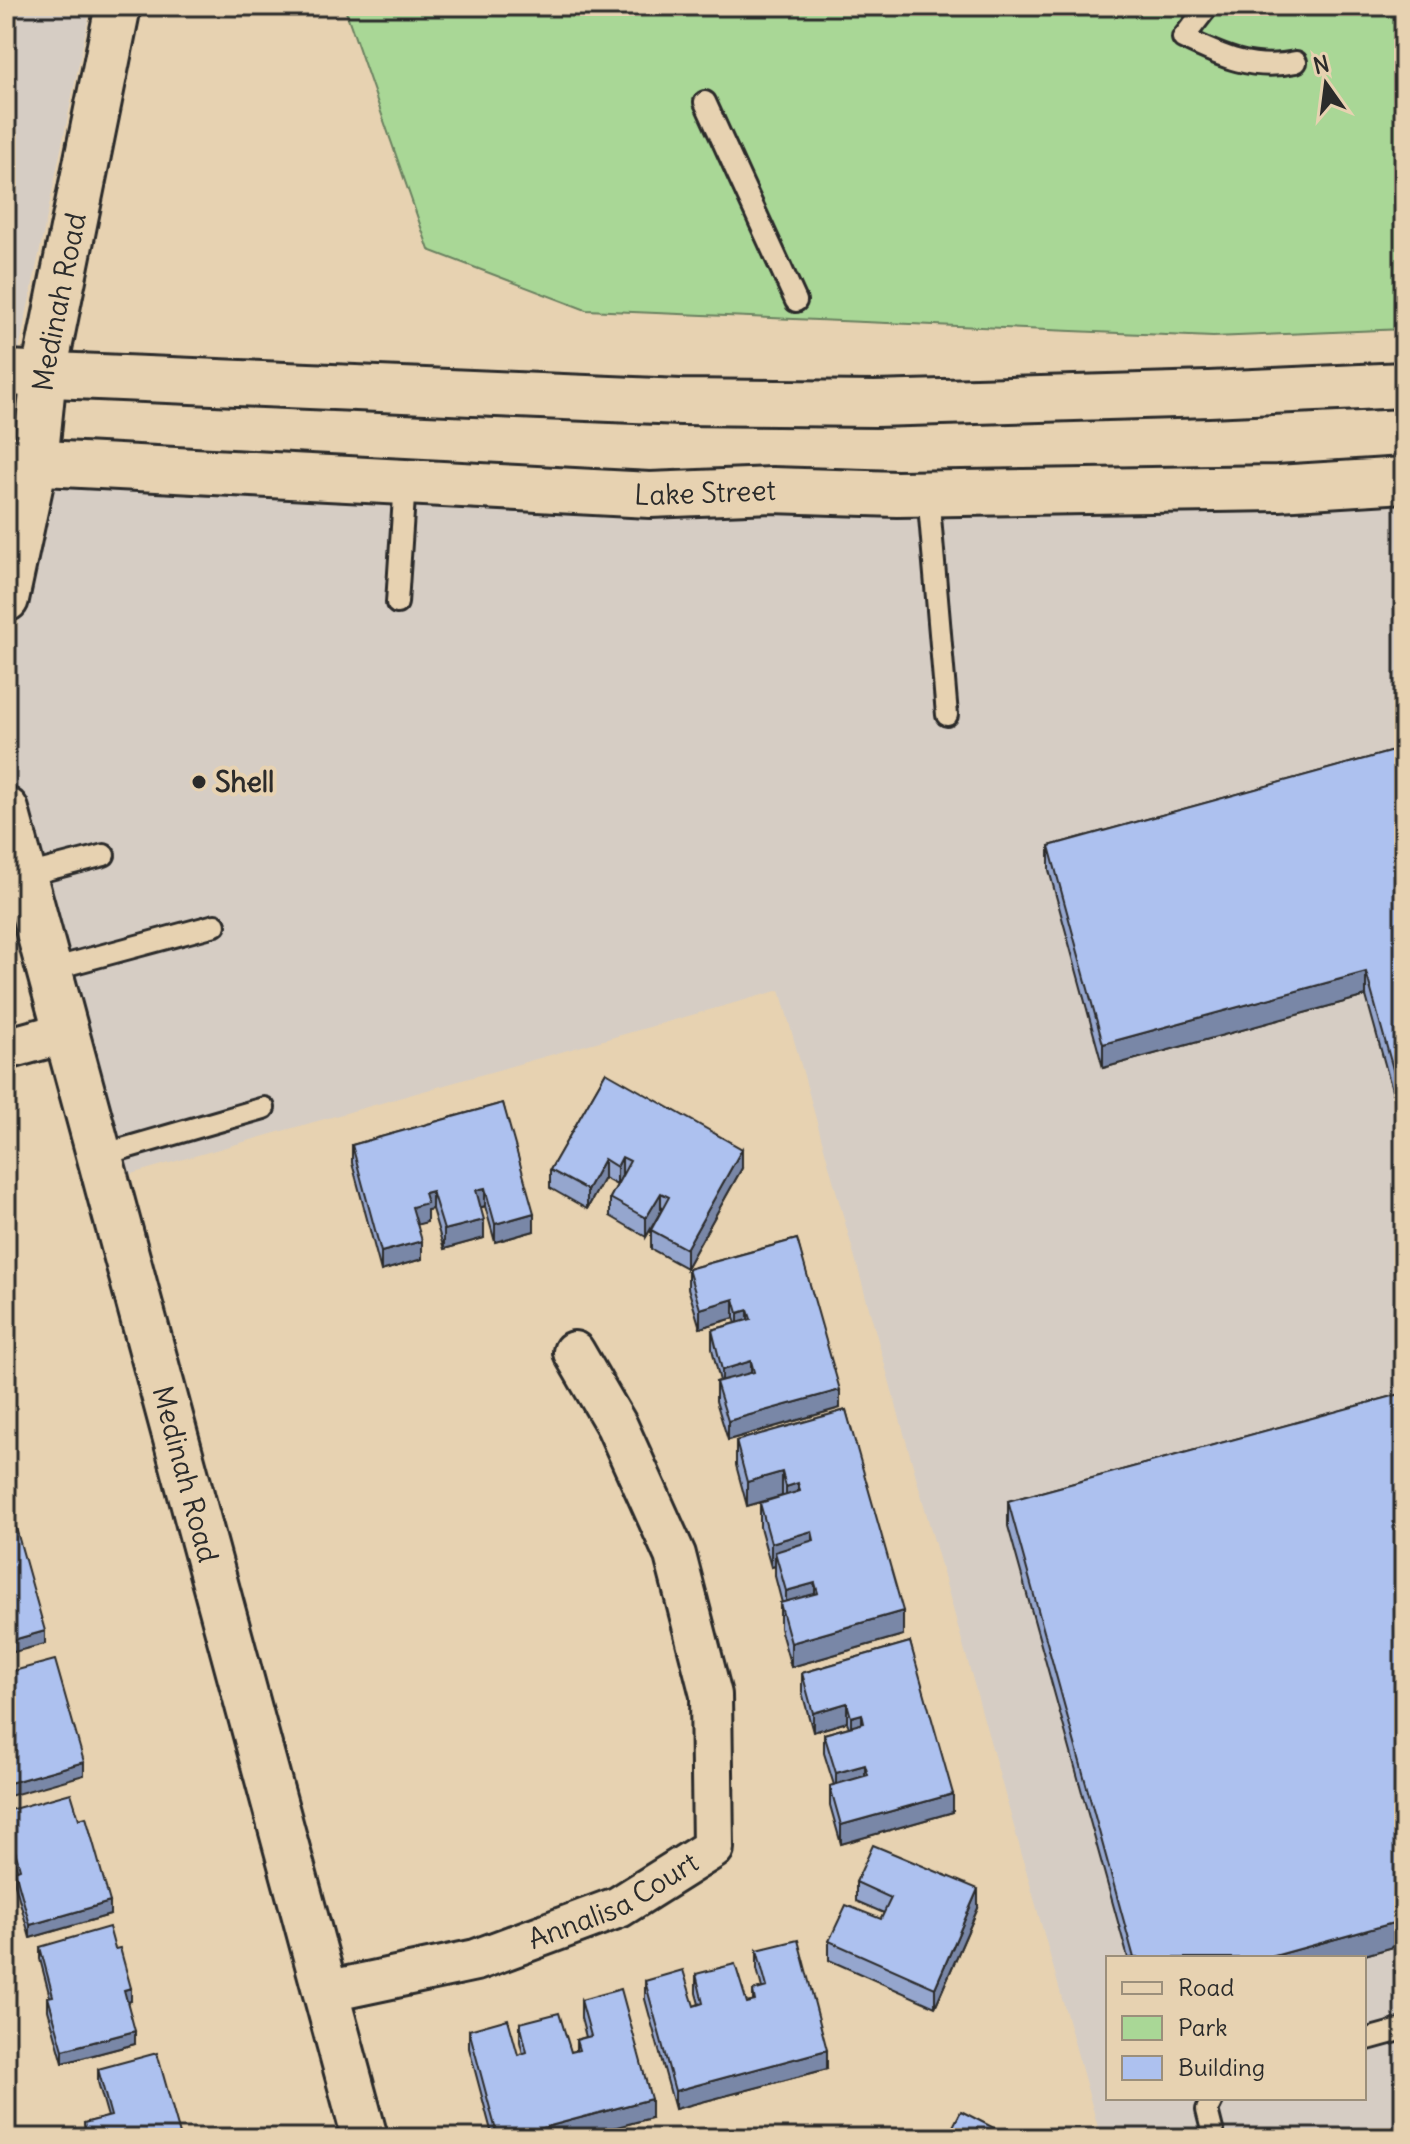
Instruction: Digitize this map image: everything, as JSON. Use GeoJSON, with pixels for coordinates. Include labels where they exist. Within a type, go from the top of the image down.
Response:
{"type":"FeatureCollection","features":[{"type":"Feature","properties":{"kind":"main road","name":"Medinah Road"},"geometry":{"type":"LineString","coordinates":[[6,599],[20,462],[25,373],[118,6]]}},
{"type":"Feature","properties":{"kind":"main road"},"geometry":{"type":"LineString","coordinates":[[25,373],[681,402],[875,404],[1193,395],[1404,385]]}},
{"type":"Feature","properties":{"kind":"main road","name":"Lake Street"},"geometry":{"type":"LineString","coordinates":[[20,462],[650,495],[772,490],[928,493],[1278,488],[1404,480]]}},
{"type":"Feature","properties":{"kind":"main road","name":"Medinah Road"},"geometry":{"type":"LineString","coordinates":[[6,810],[365,2138]]}},
{"type":"Feature","properties":{"kind":"street"},"geometry":{"type":"LineString","coordinates":[[6,1049],[64,1033]]}},
{"type":"Feature","properties":{"kind":"street","name":"Annalisa Court"},"geometry":{"type":"LineString","coordinates":[[325,1992],[476,1960],[619,1907],[713,1848],[711,1695],[675,1555],[617,1426],[574,1352]]}},
{"type":"Feature","properties":{"kind":"lane"},"geometry":{"type":"LineString","coordinates":[[1208,6],[1183,38],[1220,55],[1259,66],[1274,67],[1296,62]]}},
{"type":"Feature","properties":{"kind":"lane"},"geometry":{"type":"LineString","coordinates":[[705,102],[796,301]]}},
{"type":"Feature","properties":{"kind":"lane"},"geometry":{"type":"LineString","coordinates":[[397,603],[405,482]]}},
{"type":"Feature","properties":{"kind":"lane"},"geometry":{"type":"LineString","coordinates":[[928,493],[947,715]]}},
{"type":"Feature","properties":{"kind":"lane"},"geometry":{"type":"LineString","coordinates":[[23,876],[104,855]]}},
{"type":"Feature","properties":{"kind":"lane"},"geometry":{"type":"LineString","coordinates":[[48,970],[215,925]]}},
{"type":"Feature","properties":{"kind":"lane"},"geometry":{"type":"LineString","coordinates":[[98,1156],[264,1108]]}},
{"type":"Feature","properties":{"kind":"lane"},"geometry":{"type":"LineString","coordinates":[[1366,2039],[1404,2029]]}},
{"type":"Feature","properties":{"kind":"lane"},"geometry":{"type":"LineString","coordinates":[[1212,2100],[1207,2110],[1214,2138]]}},
{"type":"Feature","properties":{"kind":"shaded area"},"geometry":{"type":"Polygon","coordinates":[[[6,6],[91,6],[19,350],[6,350],[6,6]]]}},
{"type":"Feature","properties":{"kind":"shaded area"},"geometry":{"type":"Polygon","coordinates":[[[46,478],[1404,490],[1404,2138],[1101,2138],[780,990],[113,1179],[6,762],[12,657],[46,478]]]}},
{"type":"Feature","properties":{"kind":"green space"},"geometry":{"type":"Polygon","coordinates":[[[344,6],[1404,6],[1404,329],[1213,337],[586,310],[429,250],[344,6]]]}},
{"type":"Feature","properties":{"kind":"building"},"geometry":{"type":"Polygon","coordinates":[[[1404,748],[1404,1109],[1366,972],[1103,1044],[1049,846],[1404,748]]]}},
{"type":"Feature","properties":{"kind":"building"},"geometry":{"type":"Polygon","coordinates":[[[606,1072],[742,1149],[686,1249],[651,1230],[669,1197],[661,1193],[646,1218],[610,1198],[630,1161],[622,1157],[617,1167],[604,1159],[587,1190],[550,1170],[606,1072]]]}},
{"type":"Feature","properties":{"kind":"building"},"geometry":{"type":"Polygon","coordinates":[[[503,1103],[534,1213],[495,1224],[485,1188],[476,1190],[484,1220],[444,1230],[432,1191],[424,1193],[427,1203],[412,1207],[422,1241],[381,1252],[352,1145],[503,1103]]]}},
{"type":"Feature","properties":{"kind":"building"},"geometry":{"type":"Polygon","coordinates":[[[797,1239],[840,1390],[728,1421],[716,1382],[754,1372],[751,1361],[722,1370],[712,1330],[751,1319],[748,1310],[738,1313],[734,1299],[700,1309],[688,1269],[797,1239]]]}},
{"type":"Feature","properties":{"kind":"building"},"geometry":{"type":"Polygon","coordinates":[[[1404,1393],[1404,1920],[1274,1956],[1133,1956],[1008,1501],[1404,1393]]]}},
{"type":"Feature","properties":{"kind":"building"},"geometry":{"type":"Polygon","coordinates":[[[846,1410],[903,1611],[791,1643],[780,1603],[818,1593],[815,1583],[786,1591],[775,1552],[814,1540],[812,1531],[771,1543],[760,1503],[800,1491],[798,1483],[786,1487],[782,1472],[747,1482],[736,1441],[846,1410]]]}},
{"type":"Feature","properties":{"kind":"building"},"geometry":{"type":"Polygon","coordinates":[[[16,1528],[45,1631],[6,1642],[6,1531],[16,1528]]]}},
{"type":"Feature","properties":{"kind":"building"},"geometry":{"type":"Polygon","coordinates":[[[910,1642],[953,1794],[841,1825],[830,1786],[868,1775],[865,1765],[836,1773],[824,1734],[864,1723],[862,1714],[851,1717],[847,1703],[813,1713],[802,1673],[910,1642]]]}},
{"type":"Feature","properties":{"kind":"building"},"geometry":{"type":"Polygon","coordinates":[[[55,1660],[84,1762],[6,1784],[6,1673],[55,1660]]]}},
{"type":"Feature","properties":{"kind":"building"},"geometry":{"type":"Polygon","coordinates":[[[71,1793],[79,1819],[86,1817],[110,1902],[30,1925],[15,1871],[20,1869],[6,1811],[71,1793]]]}},
{"type":"Feature","properties":{"kind":"building"},"geometry":{"type":"Polygon","coordinates":[[[873,1845],[978,1889],[935,1988],[829,1941],[846,1905],[881,1919],[891,1898],[856,1882],[873,1845]]]}},
{"type":"Feature","properties":{"kind":"building"},"geometry":{"type":"Polygon","coordinates":[[[109,1927],[115,1949],[120,1948],[131,1988],[124,1990],[135,2031],[63,2050],[48,1997],[53,1996],[40,1947],[109,1927]]]}},
{"type":"Feature","properties":{"kind":"building"},"geometry":{"type":"Polygon","coordinates":[[[798,1940],[827,2050],[675,2091],[645,1981],[683,1970],[694,2006],[703,2003],[696,1974],[735,1964],[747,2003],[755,2001],[753,1991],[767,1987],[757,1950],[798,1940]]]}},
{"type":"Feature","properties":{"kind":"building"},"geometry":{"type":"Polygon","coordinates":[[[621,1989],[651,2099],[498,2138],[469,2030],[508,2019],[518,2055],[527,2052],[520,2023],[559,2013],[571,2052],[579,2050],[576,2040],[591,2036],[581,2000],[621,1989]]]}},
{"type":"Feature","properties":{"kind":"building"},"geometry":{"type":"Polygon","coordinates":[[[157,2053],[181,2138],[88,2138],[84,2123],[111,2116],[98,2069],[157,2053]]]}},
{"type":"Feature","properties":{"kind":"building"},"geometry":{"type":"Polygon","coordinates":[[[961,2111],[1013,2138],[947,2138],[961,2111]]]}},
{"type":"Feature","properties":{"kind":"place","name":"Shell"},"geometry":{"type":"Point","coordinates":[199,782]}}]}
